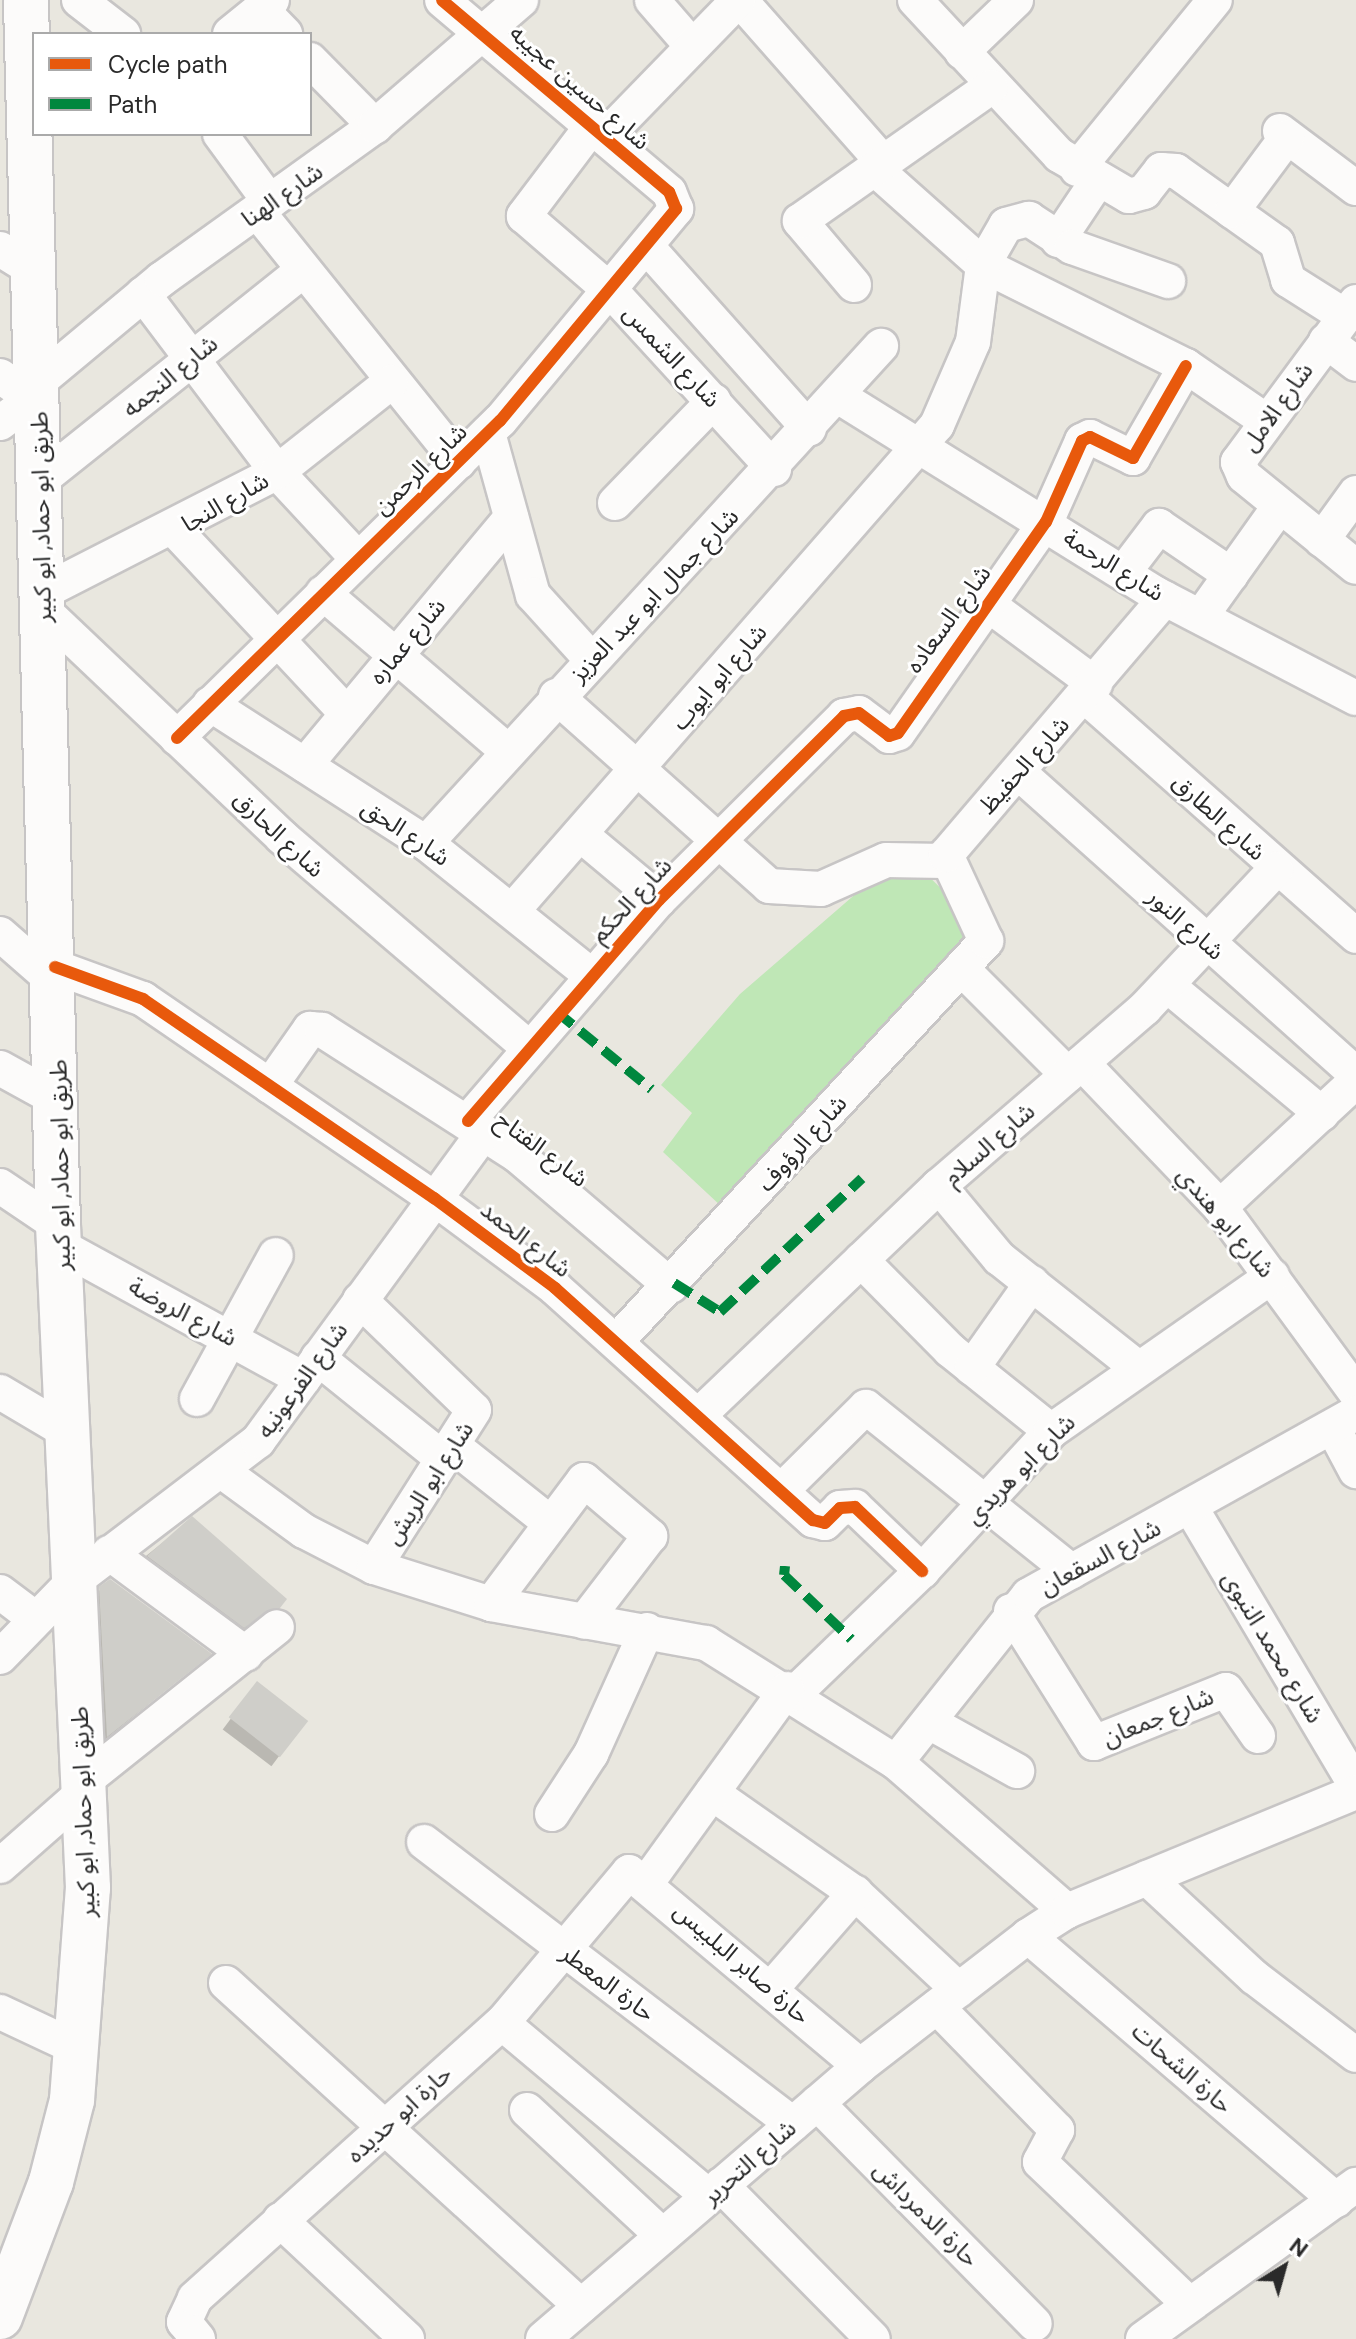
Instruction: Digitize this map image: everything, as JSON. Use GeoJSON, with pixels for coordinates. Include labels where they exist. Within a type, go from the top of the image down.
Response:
{"type":"FeatureCollection","features":[{"type":"Feature","properties":{"kind":"main road","name":"طريق ابو حماد, ابو كبير"},"geometry":{"type":"LineString","coordinates":[[0,2317],[51,2182],[79,2049],[88,1888],[66,1431],[56,975],[38,482],[17,260],[23,35]]}},
{"type":"Feature","properties":{"kind":"street"},"geometry":{"type":"LineString","coordinates":[[79,0],[120,32]]}},
{"type":"Feature","properties":{"kind":"street","name":"شارع حسين عجيبه"},"geometry":{"type":"LineString","coordinates":[[442,0],[673,196],[674,213]]}},
{"type":"Feature","properties":{"kind":"street","name":"شارع الهنا"},"geometry":{"type":"LineString","coordinates":[[0,423],[27,388],[143,294],[375,126],[481,31],[521,0]]}},
{"type":"Feature","properties":{"kind":"street"},"geometry":{"type":"LineString","coordinates":[[652,0],[692,46]]}},
{"type":"Feature","properties":{"kind":"street"},"geometry":{"type":"LineString","coordinates":[[598,131],[739,0],[878,164],[983,265],[1186,366],[1265,420]]}},
{"type":"Feature","properties":{"kind":"street"},"geometry":{"type":"LineString","coordinates":[[962,52],[1016,0]]}},
{"type":"Feature","properties":{"kind":"street"},"geometry":{"type":"LineString","coordinates":[[1058,240],[1088,175],[1215,0]]}},
{"type":"Feature","properties":{"kind":"street"},"geometry":{"type":"LineString","coordinates":[[924,3],[991,87],[1088,175],[1136,196],[1170,168],[1277,243],[1288,280],[1342,320],[1356,364]]}},
{"type":"Feature","properties":{"kind":"street"},"geometry":{"type":"LineString","coordinates":[[233,32],[267,5],[284,32]]}},
{"type":"Feature","properties":{"kind":"street"},"geometry":{"type":"LineString","coordinates":[[312,62],[375,126]]}},
{"type":"Feature","properties":{"kind":"street"},"geometry":{"type":"LineString","coordinates":[[854,285],[801,230],[800,221],[991,87]]}},
{"type":"Feature","properties":{"kind":"street","name":"شارع الشمس"},"geometry":{"type":"LineString","coordinates":[[598,131],[524,208],[526,219],[612,292],[774,469]]}},
{"type":"Feature","properties":{"kind":"street"},"geometry":{"type":"LineString","coordinates":[[1232,211],[1283,134],[1356,188]]}},
{"type":"Feature","properties":{"kind":"street"},"geometry":{"type":"LineString","coordinates":[[221,136],[302,271],[459,462]]}},
{"type":"Feature","properties":{"kind":"street","name":"شارع الرحمن"},"geometry":{"type":"LineString","coordinates":[[177,738],[488,433],[612,292],[674,213]]}},
{"type":"Feature","properties":{"kind":"street"},"geometry":{"type":"LineString","coordinates":[[983,265],[1006,225],[1029,219],[1058,240],[1168,281]]}},
{"type":"Feature","properties":{"kind":"street"},"geometry":{"type":"LineString","coordinates":[[648,248],[809,429]]}},
{"type":"Feature","properties":{"kind":"street","name":"شارع ابو ايوب"},"geometry":{"type":"LineString","coordinates":[[513,910],[924,443],[949,406],[973,342],[983,265]]}},
{"type":"Feature","properties":{"kind":"street","name":"شارع النجمه"},"geometry":{"type":"LineString","coordinates":[[38,482],[302,271]]}},
{"type":"Feature","properties":{"kind":"street"},"geometry":{"type":"LineString","coordinates":[[143,294],[277,472],[358,559]]}},
{"type":"Feature","properties":{"kind":"street","name":"شارع الامل"},"geometry":{"type":"LineString","coordinates":[[1342,320],[1265,420],[1239,467],[1279,507],[1356,567]]}},
{"type":"Feature","properties":{"kind":"street","name":"شارع جمال ابو عبد العزيز"},"geometry":{"type":"LineString","coordinates":[[426,843],[556,696],[774,469],[881,346]]}},
{"type":"Feature","properties":{"kind":"street","name":"شارع السعاده"},"geometry":{"type":"LineString","coordinates":[[839,721],[859,713],[886,733],[898,733],[986,603],[1046,522],[1082,441],[1090,437],[1133,458],[1186,366]]}},
{"type":"Feature","properties":{"kind":"street","name":"شارع النجا"},"geometry":{"type":"LineString","coordinates":[[42,601],[277,472],[391,382]]}},
{"type":"Feature","properties":{"kind":"street","name":"شارع الرحمة"},"geometry":{"type":"LineString","coordinates":[[838,396],[924,443],[1165,599],[1352,686]]}},
{"type":"Feature","properties":{"kind":"street"},"geometry":{"type":"LineString","coordinates":[[615,503],[714,401]]}},
{"type":"Feature","properties":{"kind":"street"},"geometry":{"type":"LineString","coordinates":[[488,433],[533,595],[591,659]]}},
{"type":"Feature","properties":{"kind":"street"},"geometry":{"type":"LineString","coordinates":[[1322,540],[1356,493]]}},
{"type":"Feature","properties":{"kind":"street"},"geometry":{"type":"LineString","coordinates":[[1202,615],[1279,507]]}},
{"type":"Feature","properties":{"kind":"street","name":"شارع عماره"},"geometry":{"type":"LineString","coordinates":[[305,765],[511,518]]}},
{"type":"Feature","properties":{"kind":"street"},"geometry":{"type":"LineString","coordinates":[[1124,572],[1159,526],[1231,575]]}},
{"type":"Feature","properties":{"kind":"street"},"geometry":{"type":"LineString","coordinates":[[175,530],[347,714]]}},
{"type":"Feature","properties":{"kind":"street"},"geometry":{"type":"LineString","coordinates":[[323,593],[399,651],[506,750]]}},
{"type":"Feature","properties":{"kind":"street","name":"شارع الحفيظ"},"geometry":{"type":"LineString","coordinates":[[945,861],[1165,599]]}},
{"type":"Feature","properties":{"kind":"street","name":"شارع الحارق"},"geometry":{"type":"LineString","coordinates":[[42,601],[177,738],[330,880],[527,1046]]}},
{"type":"Feature","properties":{"kind":"street","name":"شارع الطارق"},"geometry":{"type":"LineString","coordinates":[[986,603],[1090,690],[1276,869],[1356,936]]}},
{"type":"Feature","properties":{"kind":"street"},"geometry":{"type":"LineString","coordinates":[[556,696],[716,844],[769,886],[821,889],[886,860],[945,861]]}},
{"type":"Feature","properties":{"kind":"street","name":"شارع الحق"},"geometry":{"type":"LineString","coordinates":[[210,704],[426,843],[591,975]]}},
{"type":"Feature","properties":{"kind":"street","name":"شارع الحكم"},"geometry":{"type":"LineString","coordinates":[[476,1126],[527,1046],[659,900],[839,721]]}},
{"type":"Feature","properties":{"kind":"street","name":"شارع النور"},"geometry":{"type":"LineString","coordinates":[[1018,772],[1356,1074]]}},
{"type":"Feature","properties":{"kind":"street"},"geometry":{"type":"LineString","coordinates":[[580,834],[659,900]]}},
{"type":"Feature","properties":{"kind":"street","name":"شارع الرؤوف"},"geometry":{"type":"LineString","coordinates":[[616,1342],[671,1286],[986,941],[988,932],[945,861]]}},
{"type":"Feature","properties":{"kind":"street","name":"شارع السلام"},"geometry":{"type":"LineString","coordinates":[[698,1416],[939,1186],[1168,986],[1276,869]]}},
{"type":"Feature","properties":{"kind":"street"},"geometry":{"type":"LineString","coordinates":[[0,934],[56,975]]}},
{"type":"Feature","properties":{"kind":"street","name":"شارع ابو هندي"},"geometry":{"type":"LineString","coordinates":[[961,968],[1075,1069],[1220,1207],[1356,1393]]}},
{"type":"Feature","properties":{"kind":"street","name":"شارع الحمد"},"geometry":{"type":"LineString","coordinates":[[56,975],[143,999],[434,1198],[616,1342],[821,1524],[840,1508],[855,1507],[922,1571]]}},
{"type":"Feature","properties":{"kind":"street"},"geometry":{"type":"LineString","coordinates":[[1168,986],[1322,1114]]}},
{"type":"Feature","properties":{"kind":"street","name":"شارع الفتاح"},"geometry":{"type":"LineString","coordinates":[[270,1086],[318,1028],[476,1126],[671,1286]]}},
{"type":"Feature","properties":{"kind":"street"},"geometry":{"type":"LineString","coordinates":[[0,1068],[58,1100]]}},
{"type":"Feature","properties":{"kind":"street"},"geometry":{"type":"LineString","coordinates":[[1220,1207],[1356,1081]]}},
{"type":"Feature","properties":{"kind":"street","name":"شارع الفرعونيه"},"geometry":{"type":"LineString","coordinates":[[0,1657],[32,1616],[109,1553],[223,1472],[264,1434],[434,1198],[476,1126]]}},
{"type":"Feature","properties":{"kind":"street","name":"شارع الروضة"},"geometry":{"type":"LineString","coordinates":[[0,1186],[60,1236],[231,1338],[310,1368],[447,1452],[549,1522]]}},
{"type":"Feature","properties":{"kind":"street"},"geometry":{"type":"LineString","coordinates":[[939,1186],[983,1242],[1138,1368]]}},
{"type":"Feature","properties":{"kind":"street"},"geometry":{"type":"LineString","coordinates":[[197,1399],[276,1255]]}},
{"type":"Feature","properties":{"kind":"street"},"geometry":{"type":"LineString","coordinates":[[861,1260],[972,1368],[1051,1431]]}},
{"type":"Feature","properties":{"kind":"street","name":"شارع ابو هريدي"},"geometry":{"type":"LineString","coordinates":[[712,1793],[791,1692],[922,1571],[1051,1431],[1272,1276]]}},
{"type":"Feature","properties":{"kind":"street"},"geometry":{"type":"LineString","coordinates":[[972,1368],[1032,1283]]}},
{"type":"Feature","properties":{"kind":"street","name":"شارع ابو الريش"},"geometry":{"type":"LineString","coordinates":[[360,1300],[473,1406],[374,1567]]}},
{"type":"Feature","properties":{"kind":"street"},"geometry":{"type":"LineString","coordinates":[[0,1392],[66,1431]]}},
{"type":"Feature","properties":{"kind":"street"},"geometry":{"type":"LineString","coordinates":[[782,1490],[866,1407],[1071,1571]]}},
{"type":"Feature","properties":{"kind":"street"},"geometry":{"type":"LineString","coordinates":[[1344,1421],[1356,1471]]}},
{"type":"Feature","properties":{"kind":"street","name":"شارع السقعان"},"geometry":{"type":"LineString","coordinates":[[896,1762],[1011,1611],[1071,1571],[1191,1508],[1344,1421]]}},
{"type":"Feature","properties":{"kind":"street"},"geometry":{"type":"LineString","coordinates":[[223,1472],[304,1531],[374,1567],[491,1604],[706,1643],[791,1692],[896,1762],[1067,1911]]}},
{"type":"Feature","properties":{"kind":"street"},"geometry":{"type":"LineString","coordinates":[[491,1604],[574,1486],[584,1480],[650,1536],[584,1622]]}},
{"type":"Feature","properties":{"kind":"street","name":"شارع محمد النبوى"},"geometry":{"type":"LineString","coordinates":[[1191,1508],[1356,1786]]}},
{"type":"Feature","properties":{"kind":"street"},"geometry":{"type":"LineString","coordinates":[[109,1553],[246,1654]]}},
{"type":"Feature","properties":{"kind":"street"},"geometry":{"type":"LineString","coordinates":[[0,1592],[32,1616]]}},
{"type":"Feature","properties":{"kind":"street","name":"شارع جمعان"},"geometry":{"type":"LineString","coordinates":[[1011,1611],[1094,1743],[1226,1690],[1258,1736]]}},
{"type":"Feature","properties":{"kind":"street"},"geometry":{"type":"LineString","coordinates":[[0,1866],[84,1787],[277,1627]]}},
{"type":"Feature","properties":{"kind":"street"},"geometry":{"type":"LineString","coordinates":[[552,1814],[591,1754],[647,1630]]}},
{"type":"Feature","properties":{"kind":"street"},"geometry":{"type":"LineString","coordinates":[[929,1722],[1017,1771]]}},
{"type":"Feature","properties":{"kind":"street","name":"شارع التحرير"},"geometry":{"type":"LineString","coordinates":[[569,2326],[663,2236],[860,2066],[1028,1936],[1067,1911],[1356,1792]]}},
{"type":"Feature","properties":{"kind":"street"},"geometry":{"type":"LineString","coordinates":[[712,1793],[855,1893],[1057,2130],[1040,2162],[1189,2304]]}},
{"type":"Feature","properties":{"kind":"street","name":"حارة ابو حديده"},"geometry":{"type":"LineString","coordinates":[[198,2339],[184,2322],[189,2305],[502,2023],[712,1793]]}},
{"type":"Feature","properties":{"kind":"street","name":"حارة المعطر"},"geometry":{"type":"LineString","coordinates":[[424,1842],[566,1951],[805,2114]]}},
{"type":"Feature","properties":{"kind":"street"},"geometry":{"type":"LineString","coordinates":[[1147,1878],[1254,1977],[1356,2055]]}},
{"type":"Feature","properties":{"kind":"street","name":"حارة صابر البلبيس"},"geometry":{"type":"LineString","coordinates":[[635,1880],[771,1989],[860,2066]]}},
{"type":"Feature","properties":{"kind":"street"},"geometry":{"type":"LineString","coordinates":[[771,1989],[855,1893]]}},
{"type":"Feature","properties":{"kind":"street","name":"حارة الشحات"},"geometry":{"type":"LineString","coordinates":[[1028,1936],[1346,2192]]}},
{"type":"Feature","properties":{"kind":"street"},"geometry":{"type":"LineString","coordinates":[[226,1983],[384,2127],[569,2326]]}},
{"type":"Feature","properties":{"kind":"street"},"geometry":{"type":"LineString","coordinates":[[0,2012],[79,2049]]}},
{"type":"Feature","properties":{"kind":"street"},"geometry":{"type":"LineString","coordinates":[[502,2023],[715,2191],[873,2339]]}},
{"type":"Feature","properties":{"kind":"street"},"geometry":{"type":"LineString","coordinates":[[527,2110],[663,2236]]}},
{"type":"Feature","properties":{"kind":"street","name":"حارة الدمرداش"},"geometry":{"type":"LineString","coordinates":[[805,2114],[1035,2324]]}},
{"type":"Feature","properties":{"kind":"street"},"geometry":{"type":"LineString","coordinates":[[1143,2339],[1346,2192]]}},
{"type":"Feature","properties":{"kind":"street"},"geometry":{"type":"LineString","coordinates":[[280,2220],[407,2339]]}},
{"type":"Feature","properties":{"kind":"green space"},"geometry":{"type":"Polygon","coordinates":[[[904,852],[982,929],[722,1207],[663,1152],[692,1113],[661,1085],[740,994],[904,852]]]}},
{"type":"Feature","properties":{"kind":"building"},"geometry":{"type":"Polygon","coordinates":[[[192,1516],[287,1599],[280,1608],[244,1628],[147,1556],[192,1516]]]}},
{"type":"Feature","properties":{"kind":"building"},"geometry":{"type":"Polygon","coordinates":[[[110,1579],[212,1654],[107,1737],[99,1587],[110,1579]]]}},
{"type":"Feature","properties":{"kind":"building"},"geometry":{"type":"Polygon","coordinates":[[[257,1681],[308,1721],[280,1757],[229,1717],[257,1681]]]}},
{"type":"Feature","properties":{"kind":"marked path"},"geometry":{"type":"LineString","coordinates":[[557,1012],[651,1089]]}},
{"type":"Feature","properties":{"kind":"marked path"},"geometry":{"type":"LineString","coordinates":[[674,1283],[720,1312],[862,1178]]}},
{"type":"Feature","properties":{"kind":"marked path"},"geometry":{"type":"LineString","coordinates":[[785,1566],[784,1575],[851,1639]]}},
{"type":"Feature","properties":{"kind":"cycle path"},"geometry":{"type":"LineString","coordinates":[[177,738],[500,421],[676,209],[669,192],[442,0]]}},
{"type":"Feature","properties":{"kind":"cycle path"},"geometry":{"type":"LineString","coordinates":[[468,1121],[659,900],[844,716],[859,713],[889,736],[898,733],[1046,522],[1082,441],[1090,437],[1133,458],[1186,366]]}},
{"type":"Feature","properties":{"kind":"cycle path"},"geometry":{"type":"LineString","coordinates":[[55,967],[143,999],[434,1198],[555,1288],[813,1520],[825,1523],[840,1508],[855,1507],[922,1571]]}}]}
